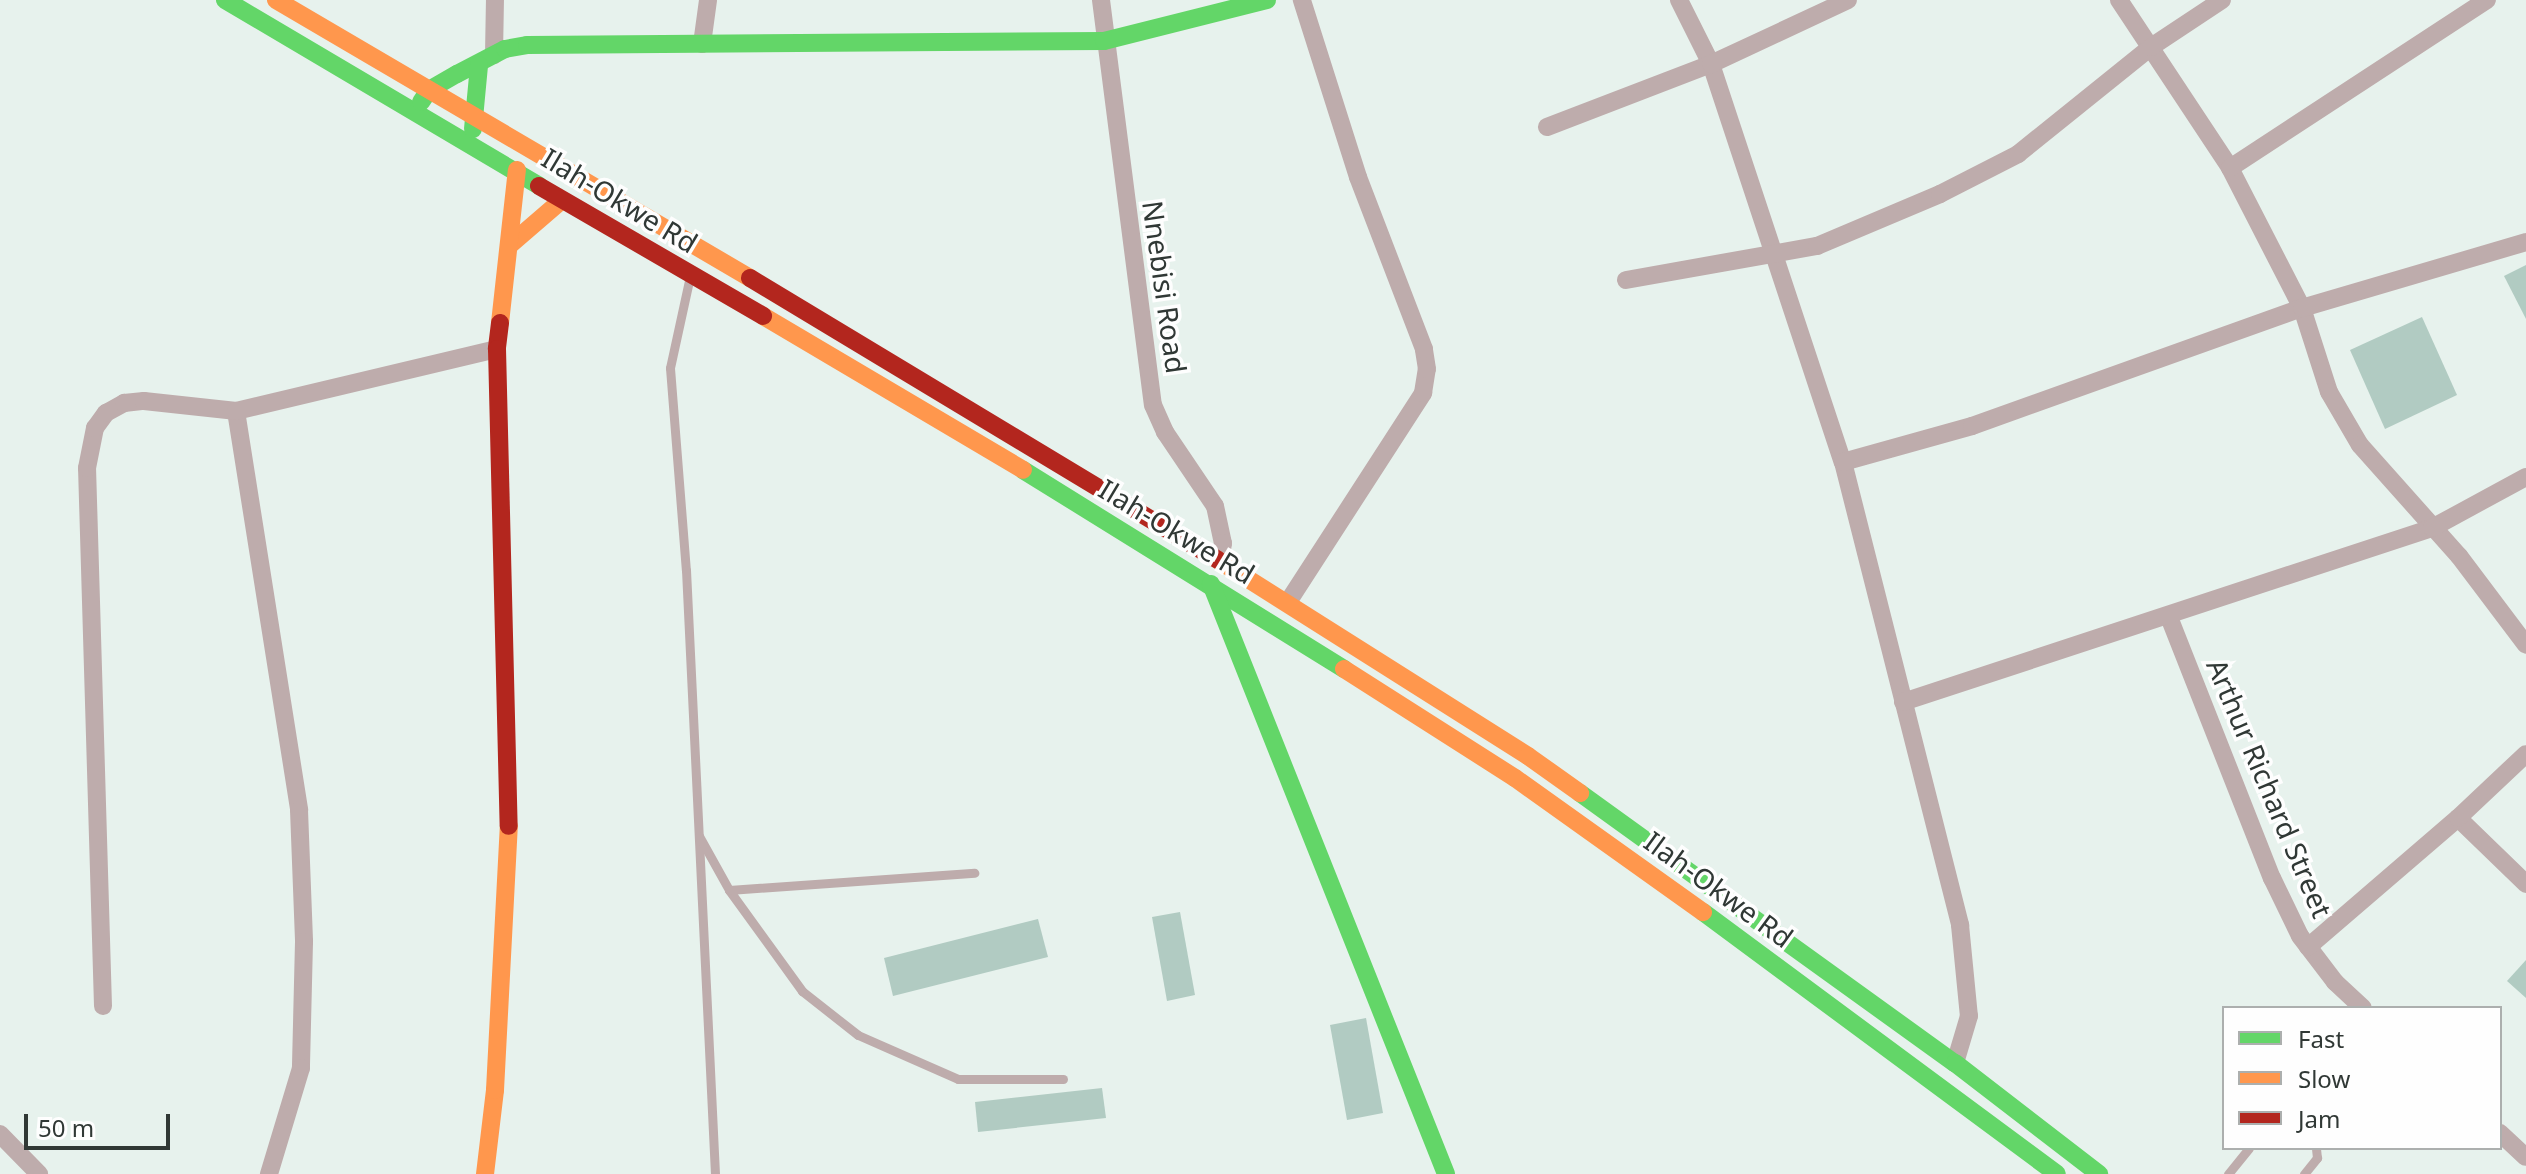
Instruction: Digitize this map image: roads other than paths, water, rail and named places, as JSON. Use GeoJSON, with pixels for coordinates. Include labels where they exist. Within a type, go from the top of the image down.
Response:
{"type":"FeatureCollection","features":[{"type":"Feature","properties":{"kind":"main road","name":"Ilah-Okwe Rd"},"geometry":{"type":"LineString","coordinates":[[225,0],[469,141],[690,276],[874,380],[1211,584],[1515,778],[1771,960],[2057,1174]]}},
{"type":"Feature","properties":{"kind":"main road"},"geometry":{"type":"LineString","coordinates":[[276,0],[862,343],[1288,602],[1528,756],[1955,1063],[2099,1174]]}},
{"type":"Feature","properties":{"kind":"main road"},"geometry":{"type":"LineString","coordinates":[[415,112],[429,90],[486,60],[527,45],[1104,41],[1267,0]]}},
{"type":"Feature","properties":{"kind":"main road"},"geometry":{"type":"LineString","coordinates":[[469,141],[477,118],[486,60]]}},
{"type":"Feature","properties":{"kind":"main road"},"geometry":{"type":"LineString","coordinates":[[485,1174],[495,1090],[509,835],[497,349],[517,170]]}},
{"type":"Feature","properties":{"kind":"main road"},"geometry":{"type":"LineString","coordinates":[[511,244],[562,200]]}},
{"type":"Feature","properties":{"kind":"main road"},"geometry":{"type":"LineString","coordinates":[[1211,584],[1446,1174]]}},
{"type":"Feature","properties":{"kind":"street"},"geometry":{"type":"LineString","coordinates":[[486,60],[495,0]]}},
{"type":"Feature","properties":{"kind":"street"},"geometry":{"type":"LineString","coordinates":[[702,44],[708,0]]}},
{"type":"Feature","properties":{"kind":"street","name":"Nnebisi Road"},"geometry":{"type":"LineString","coordinates":[[1101,0],[1153,405],[1165,432],[1215,506],[1222,534],[1220,562]]}},
{"type":"Feature","properties":{"kind":"street"},"geometry":{"type":"LineString","coordinates":[[1288,602],[1423,393],[1427,369],[1424,349],[1358,177],[1302,0]]}},
{"type":"Feature","properties":{"kind":"street"},"geometry":{"type":"LineString","coordinates":[[1679,0],[1711,64],[1843,462],[1960,925],[1968,979],[1969,1016],[1955,1063]]}},
{"type":"Feature","properties":{"kind":"street"},"geometry":{"type":"LineString","coordinates":[[1547,127],[1711,64],[1848,0]]}},
{"type":"Feature","properties":{"kind":"street"},"geometry":{"type":"LineString","coordinates":[[2119,0],[2230,168],[2302,308],[2329,392],[2360,445],[2459,556],[2526,645]]}},
{"type":"Feature","properties":{"kind":"street"},"geometry":{"type":"LineString","coordinates":[[1626,280],[1817,246],[1940,194],[2018,154],[2151,47],[2222,0]]}},
{"type":"Feature","properties":{"kind":"street"},"geometry":{"type":"LineString","coordinates":[[2230,168],[2456,8],[2487,0]]}},
{"type":"Feature","properties":{"kind":"street"},"geometry":{"type":"LineString","coordinates":[[1843,462],[1972,426],[2302,308],[2526,242]]}},
{"type":"Feature","properties":{"kind":"street"},"geometry":{"type":"LineString","coordinates":[[103,1006],[87,468],[95,428],[106,413],[124,403],[144,401],[236,411],[497,349]]}},
{"type":"Feature","properties":{"kind":"street"},"geometry":{"type":"LineString","coordinates":[[236,411],[299,810],[304,942],[301,1068],[269,1174]]}},
{"type":"Feature","properties":{"kind":"street"},"geometry":{"type":"LineString","coordinates":[[1903,702],[2432,528],[2526,477]]}},
{"type":"Feature","properties":{"kind":"street","name":"Arthur Richard Street"},"geometry":{"type":"LineString","coordinates":[[2169,617],[2272,878],[2308,947],[2335,982],[2361,1006]]}},
{"type":"Feature","properties":{"kind":"street"},"geometry":{"type":"LineString","coordinates":[[2308,947],[2458,818],[2526,754]]}},
{"type":"Feature","properties":{"kind":"street"},"geometry":{"type":"LineString","coordinates":[[2458,818],[2526,884]]}},
{"type":"Feature","properties":{"kind":"street"},"geometry":{"type":"LineString","coordinates":[[0,1134],[39,1174]]}},
{"type":"Feature","properties":{"kind":"street"},"geometry":{"type":"LineString","coordinates":[[2502,1135],[2526,1157]]}},
{"type":"Feature","properties":{"kind":"lane"},"geometry":{"type":"LineString","coordinates":[[690,276],[670,368],[686,570],[715,1174]]}},
{"type":"Feature","properties":{"kind":"lane"},"geometry":{"type":"LineString","coordinates":[[698,833],[729,890],[802,991],[858,1035],[958,1079],[1063,1079]]}},
{"type":"Feature","properties":{"kind":"lane"},"geometry":{"type":"LineString","coordinates":[[729,890],[974,873]]}},
{"type":"Feature","properties":{"kind":"lane"},"geometry":{"type":"LineString","coordinates":[[2228,1174],[2247,1150]]}},
{"type":"Feature","properties":{"kind":"lane"},"geometry":{"type":"LineString","coordinates":[[2304,1174],[2317,1158],[2316,1150]]}}]}
